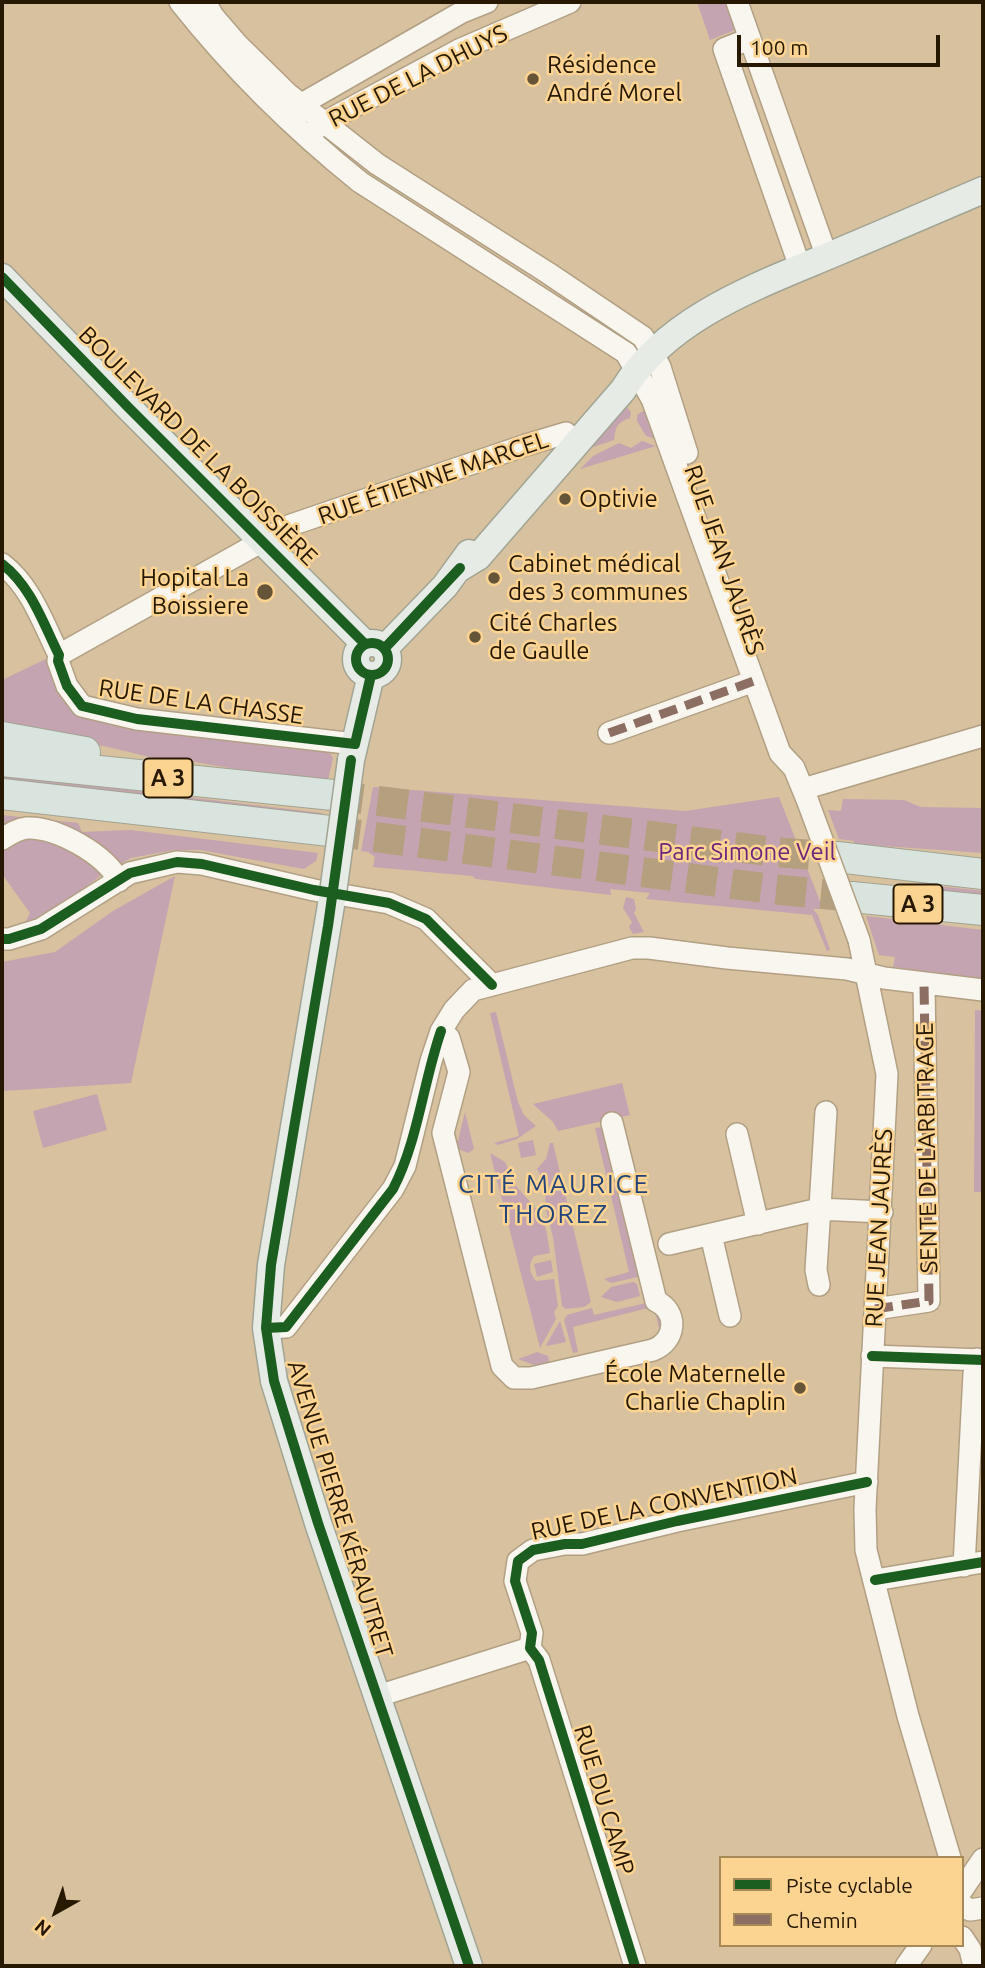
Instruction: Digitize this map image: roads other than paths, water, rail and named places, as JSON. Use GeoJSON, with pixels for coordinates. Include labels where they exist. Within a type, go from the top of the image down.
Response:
{"type":"FeatureCollection","features":[{"type":"Feature","properties":{"kind":"highway"},"geometry":{"type":"LineString","coordinates":[[2,737],[99,754],[135,775]]}},
{"type":"Feature","properties":{"kind":"highway","name":"A 3"},"geometry":{"type":"LineString","coordinates":[[2,761],[334,795]]}},
{"type":"Feature","properties":{"kind":"highway","name":"A 3"},"geometry":{"type":"LineString","coordinates":[[2,794],[330,831]]}},
{"type":"Feature","properties":{"kind":"highway","name":"A 3"},"geometry":{"type":"LineString","coordinates":[[837,857],[983,874]]}},
{"type":"Feature","properties":{"kind":"highway","name":"A 3"},"geometry":{"type":"LineString","coordinates":[[852,897],[983,910]]}},
{"type":"Feature","properties":{"kind":"main road"},"geometry":{"type":"LineString","coordinates":[[460,568],[508,502],[613,377],[644,360],[719,305],[800,267],[983,190]]}},
{"type":"Feature","properties":{"kind":"main road","name":"BOULEVARD DE LA BOISSIÈRE"},"geometry":{"type":"LineString","coordinates":[[2,276],[262,541],[375,646]]}},
{"type":"Feature","properties":{"kind":"main road"},"geometry":{"type":"LineString","coordinates":[[375,646],[460,568],[478,557],[623,390],[644,360]]}},
{"type":"Feature","properties":{"kind":"main road","name":"AVENUE PIERRE KÉRAUTRET"},"geometry":{"type":"LineString","coordinates":[[375,646],[388,663],[379,674],[371,675],[353,752],[333,893],[271,1265],[266,1328],[274,1381],[318,1523],[469,1966]]}},
{"type":"Feature","properties":{"kind":"street"},"geometry":{"type":"LineString","coordinates":[[180,2],[210,40],[284,116],[374,191],[626,353],[644,360],[643,337],[377,164],[303,103],[288,94],[238,45],[213,16],[205,2]]}},
{"type":"Feature","properties":{"kind":"street","name":"RUE DE LA DHUYS"},"geometry":{"type":"LineString","coordinates":[[284,116],[462,12],[487,2]]}},
{"type":"Feature","properties":{"kind":"street","name":"RUE DE LA DHUYS"},"geometry":{"type":"LineString","coordinates":[[306,137],[325,122],[459,50],[570,2]]}},
{"type":"Feature","properties":{"kind":"street"},"geometry":{"type":"LineString","coordinates":[[737,2],[827,257]]}},
{"type":"Feature","properties":{"kind":"street"},"geometry":{"type":"LineString","coordinates":[[749,39],[724,49],[800,267]]}},
{"type":"Feature","properties":{"kind":"street","name":"RUE JEAN JAURÈS"},"geometry":{"type":"LineString","coordinates":[[644,360],[652,399],[780,753],[794,768],[859,940],[887,1074],[866,1550],[908,1716],[949,1856]]}},
{"type":"Feature","properties":{"kind":"street","name":"RUE JEAN JAURÈS"},"geometry":{"type":"LineString","coordinates":[[644,360],[660,367],[727,572],[794,750],[794,768]]}},
{"type":"Feature","properties":{"kind":"street","name":"RUE ÉTIENNE MARCEL"},"geometry":{"type":"LineString","coordinates":[[59,655],[291,525],[566,433]]}},
{"type":"Feature","properties":{"kind":"street","name":"RUE DE LA CHASSE"},"geometry":{"type":"LineString","coordinates":[[2,565],[12,572],[29,593],[59,655],[58,661],[67,686],[82,706],[137,719],[353,752]]}},
{"type":"Feature","properties":{"kind":"street"},"geometry":{"type":"LineString","coordinates":[[609,733],[754,681]]}},
{"type":"Feature","properties":{"kind":"street"},"geometry":{"type":"LineString","coordinates":[[805,795],[983,736]]}},
{"type":"Feature","properties":{"kind":"street"},"geometry":{"type":"LineString","coordinates":[[2,839],[15,831],[28,828],[76,841],[113,869],[119,881]]}},
{"type":"Feature","properties":{"kind":"street"},"geometry":{"type":"LineString","coordinates":[[2,939],[41,929],[130,873],[177,862],[202,864],[389,903],[426,919],[492,985]]}},
{"type":"Feature","properties":{"kind":"street"},"geometry":{"type":"LineString","coordinates":[[2,946],[44,937],[80,916],[100,893]]}},
{"type":"Feature","properties":{"kind":"street"},"geometry":{"type":"LineString","coordinates":[[266,1328],[286,1327],[393,1189],[405,1166],[430,1061],[441,1031],[454,1010],[473,990],[632,948],[846,969],[983,990]]}},
{"type":"Feature","properties":{"kind":"street","name":"SENTE DE L'ARBITRAGE"},"geometry":{"type":"LineString","coordinates":[[875,1309],[929,1301],[924,983]]}},
{"type":"Feature","properties":{"kind":"street"},"geometry":{"type":"LineString","coordinates":[[441,1031],[449,1038],[459,1072],[443,1133],[502,1366],[514,1378],[531,1378],[653,1350],[666,1343],[671,1332],[666,1307],[656,1301],[612,1124]]}},
{"type":"Feature","properties":{"kind":"street"},"geometry":{"type":"LineString","coordinates":[[819,1285],[816,1270],[826,1112]]}},
{"type":"Feature","properties":{"kind":"street"},"geometry":{"type":"LineString","coordinates":[[737,1134],[758,1224]]}},
{"type":"Feature","properties":{"kind":"street"},"geometry":{"type":"LineString","coordinates":[[669,1244],[819,1209],[881,1213]]}},
{"type":"Feature","properties":{"kind":"street"},"geometry":{"type":"LineString","coordinates":[[711,1236],[730,1316]]}},
{"type":"Feature","properties":{"kind":"street"},"geometry":{"type":"LineString","coordinates":[[873,1356],[980,1359],[974,1374],[974,1564],[875,1580]]}},
{"type":"Feature","properties":{"kind":"street","name":"RUE DE LA CONVENTION"},"geometry":{"type":"LineString","coordinates":[[530,1648],[532,1633],[515,1581],[518,1561],[533,1550],[565,1544],[582,1545],[677,1521],[867,1482]]}},
{"type":"Feature","properties":{"kind":"street"},"geometry":{"type":"LineString","coordinates":[[378,1696],[530,1648]]}},
{"type":"Feature","properties":{"kind":"street","name":"RUE DU CAMP"},"geometry":{"type":"LineString","coordinates":[[530,1648],[539,1660],[635,1966]]}},
{"type":"Feature","properties":{"kind":"street"},"geometry":{"type":"LineString","coordinates":[[964,1887],[983,1859]]}},
{"type":"Feature","properties":{"kind":"street"},"geometry":{"type":"LineString","coordinates":[[964,1906],[970,1910],[983,1908]]}},
{"type":"Feature","properties":{"kind":"street"},"geometry":{"type":"LineString","coordinates":[[964,1940],[970,1949],[974,1966]]}},
{"type":"Feature","properties":{"kind":"street"},"geometry":{"type":"LineString","coordinates":[[906,1966],[920,1947]]}},
{"type":"Feature","properties":{"kind":"tunnel"},"geometry":{"type":"LineString","coordinates":[[333,795],[775,852],[837,857]]}},
{"type":"Feature","properties":{"kind":"tunnel"},"geometry":{"type":"LineString","coordinates":[[330,831],[771,889],[852,897]]}},
{"type":"Feature","properties":{"kind":"place","name":"Résidence André Morel"},"geometry":{"type":"Point","coordinates":[533,79]}},
{"type":"Feature","properties":{"kind":"place","name":"Optivie"},"geometry":{"type":"Point","coordinates":[565,499]}},
{"type":"Feature","properties":{"kind":"place","name":"Cabinet médical des 3 communes"},"geometry":{"type":"Point","coordinates":[494,578]}},
{"type":"Feature","properties":{"kind":"place","name":"Hopital La Boissiere"},"geometry":{"type":"Point","coordinates":[265,592]}},
{"type":"Feature","properties":{"kind":"place","name":"Cité Charles de Gaulle"},"geometry":{"type":"Point","coordinates":[475,637]}},
{"type":"Feature","properties":{"kind":"place","name":"École Maternelle Charlie Chaplin"},"geometry":{"type":"Point","coordinates":[800,1388]}},
{"type":"Feature","properties":{"kind":"district","name":"CITÉ MAURICE THOREZ"},"geometry":{"type":"Point","coordinates":[554,1199]}},
{"type":"Feature","properties":{"kind":"park label","name":"Parc Simone Veil"},"geometry":{"type":"Point","coordinates":[747,852]}}]}
